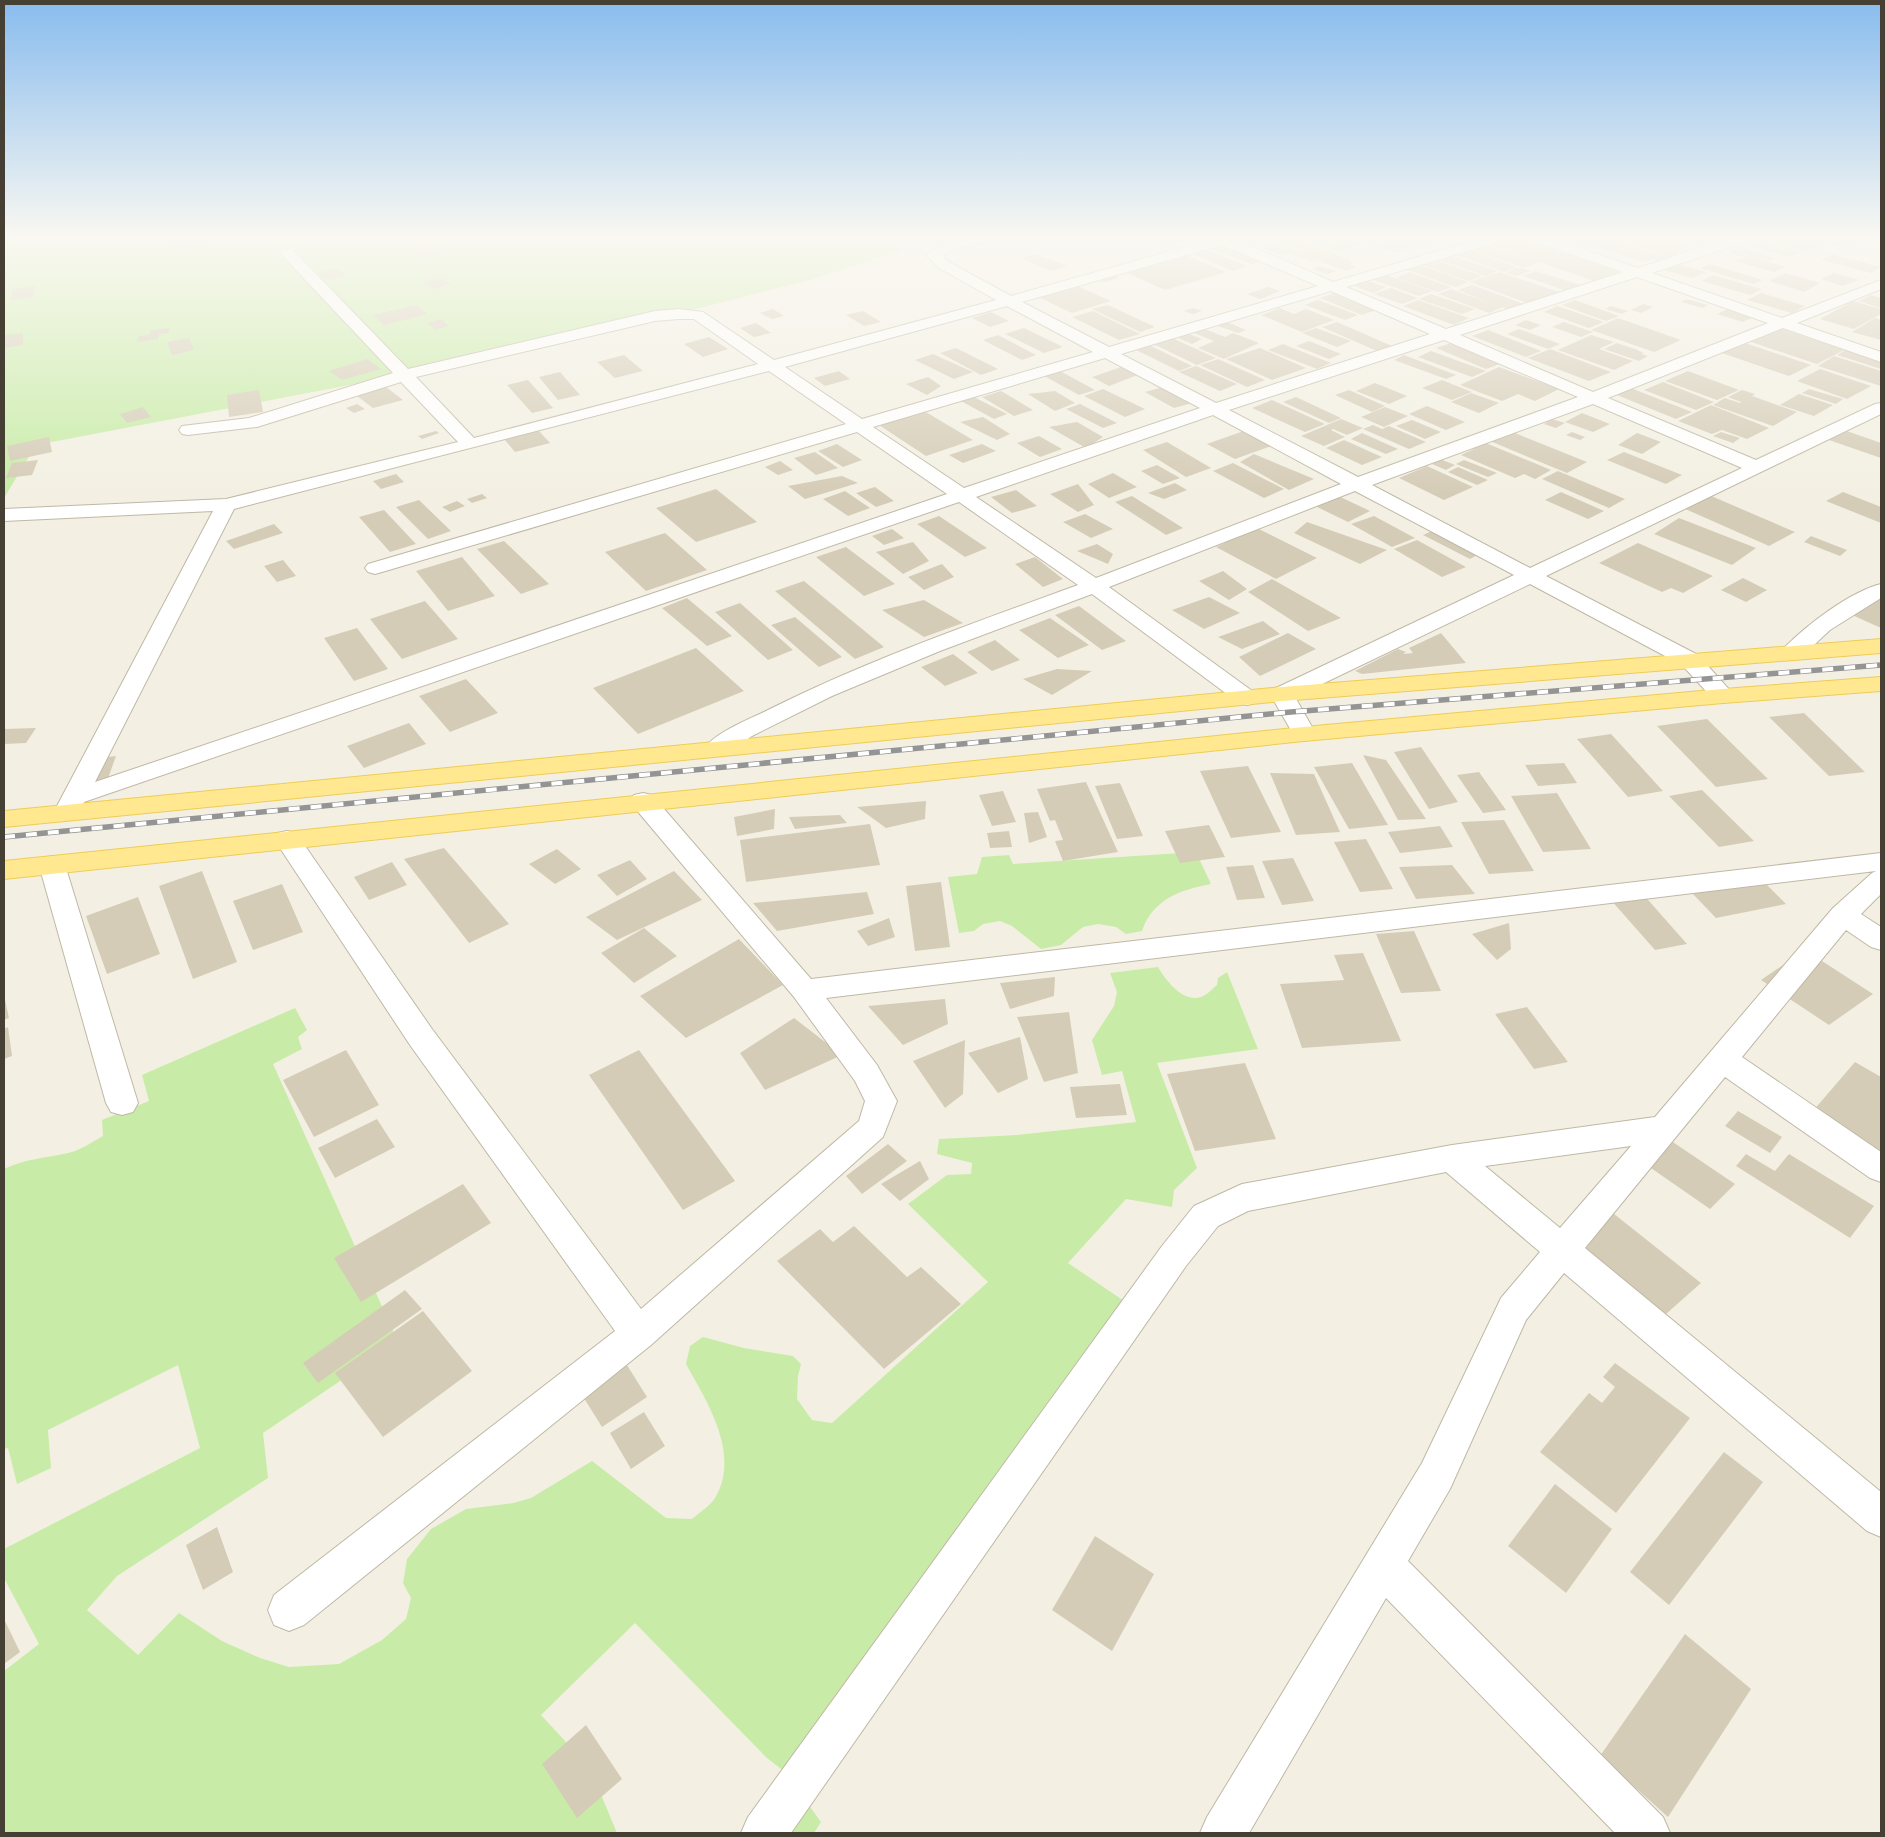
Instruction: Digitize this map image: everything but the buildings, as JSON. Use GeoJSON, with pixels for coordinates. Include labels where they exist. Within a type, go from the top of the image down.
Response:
{"type":"FeatureCollection","features":[{"type":"Feature","properties":{"kind":"main road"},"geometry":{"type":"LineString","coordinates":[[4,819],[70,805],[716,749],[1282,694],[1881,646]]}},
{"type":"Feature","properties":{"kind":"main road"},"geometry":{"type":"LineString","coordinates":[[4,870],[643,801],[1304,734],[1724,696],[1881,684]]}},
{"type":"Feature","properties":{"kind":"street"},"geometry":{"type":"LineString","coordinates":[[357,325],[470,444]]}},
{"type":"Feature","properties":{"kind":"street"},"geometry":{"type":"LineString","coordinates":[[188,430],[251,423],[405,375],[618,325]]}},
{"type":"Feature","properties":{"kind":"street"},"geometry":{"type":"LineString","coordinates":[[713,325],[1094,586],[1248,698]]}},
{"type":"Feature","properties":{"kind":"street"},"geometry":{"type":"LineString","coordinates":[[4,515],[226,505],[470,444],[922,325]]}},
{"type":"Feature","properties":{"kind":"street"},"geometry":{"type":"LineString","coordinates":[[1055,325],[1690,660],[1724,696]]}},
{"type":"Feature","properties":{"kind":"street"},"geometry":{"type":"LineString","coordinates":[[375,568],[1201,325]]}},
{"type":"Feature","properties":{"kind":"street"},"geometry":{"type":"LineString","coordinates":[[1420,325],[1756,467]]}},
{"type":"Feature","properties":{"kind":"street"},"geometry":{"type":"LineString","coordinates":[[70,805],[963,495],[1215,409],[1476,325]]}},
{"type":"Feature","properties":{"kind":"street"},"geometry":{"type":"LineString","coordinates":[[716,749],[744,731],[824,690],[932,646],[1094,586],[1357,484],[1592,398],[1774,325]]}},
{"type":"Feature","properties":{"kind":"street"},"geometry":{"type":"LineString","coordinates":[[1789,325],[1881,357]]}},
{"type":"Feature","properties":{"kind":"street"},"geometry":{"type":"LineString","coordinates":[[1304,734],[1282,694],[1881,408]]}},
{"type":"Feature","properties":{"kind":"street"},"geometry":{"type":"LineString","coordinates":[[70,805],[226,505]]}},
{"type":"Feature","properties":{"kind":"street"},"geometry":{"type":"LineString","coordinates":[[1792,653],[1807,637],[1843,610],[1881,590]]}},
{"type":"Feature","properties":{"kind":"street"},"geometry":{"type":"LineString","coordinates":[[289,1610],[638,1334],[872,1128],[881,1101],[866,1073],[804,990],[643,801]]}},
{"type":"Feature","properties":{"kind":"street"},"geometry":{"type":"LineString","coordinates":[[287,839],[421,1038],[638,1334]]}},
{"type":"Feature","properties":{"kind":"street"},"geometry":{"type":"LineString","coordinates":[[804,990],[1881,862]]}},
{"type":"Feature","properties":{"kind":"street"},"geometry":{"type":"LineString","coordinates":[[52,865],[122,1103]]}},
{"type":"Feature","properties":{"kind":"street"},"geometry":{"type":"LineString","coordinates":[[1223,1833],[1436,1476],[1513,1309],[1843,915],[1881,879]]}},
{"type":"Feature","properties":{"kind":"street"},"geometry":{"type":"LineString","coordinates":[[1843,915],[1881,940]]}},
{"type":"Feature","properties":{"kind":"street"},"geometry":{"type":"LineString","coordinates":[[1722,1059],[1881,1169]]}},
{"type":"Feature","properties":{"kind":"street"},"geometry":{"type":"LineString","coordinates":[[764,1833],[1174,1256],[1206,1216],[1242,1198],[1452,1158],[1665,1128]]}},
{"type":"Feature","properties":{"kind":"street"},"geometry":{"type":"LineString","coordinates":[[1452,1158],[1881,1517]]}},
{"type":"Feature","properties":{"kind":"street"},"geometry":{"type":"LineString","coordinates":[[1383,1565],[1647,1833]]}},
{"type":"Feature","properties":{"kind":"green space"},"geometry":{"type":"Polygon","coordinates":[[[4,325],[635,325],[549,347],[36,445],[4,498],[4,325]]]}},
{"type":"Feature","properties":{"kind":"green space"},"geometry":{"type":"Polygon","coordinates":[[[1196,852],[1211,884],[1178,893],[1160,904],[1147,920],[1142,931],[1126,934],[1116,927],[1098,924],[1083,927],[1061,945],[1041,949],[1012,926],[1000,921],[983,924],[974,931],[959,933],[948,877],[977,874],[982,857],[1009,855],[1013,864],[1196,852]]]}},
{"type":"Feature","properties":{"kind":"green space"},"geometry":{"type":"Polygon","coordinates":[[[1158,967],[1175,989],[1187,997],[1194,998],[1201,997],[1207,993],[1217,985],[1218,978],[1227,972],[1258,1049],[1157,1063],[1197,1168],[1174,1190],[1172,1207],[1126,1199],[1068,1263],[1136,1309],[794,1779],[767,1758],[635,1623],[541,1715],[590,1768],[617,1833],[4,1833],[4,1671],[39,1644],[4,1578],[4,1549],[200,1448],[178,1365],[48,1430],[51,1468],[17,1484],[8,1448],[4,1449],[4,1169],[27,1161],[73,1152],[86,1146],[103,1136],[102,1120],[149,1101],[142,1075],[295,1008],[307,1030],[298,1037],[302,1049],[273,1064],[398,1342],[263,1433],[268,1478],[117,1576],[87,1610],[138,1655],[179,1613],[222,1641],[260,1658],[289,1667],[339,1664],[382,1640],[406,1619],[411,1598],[403,1583],[407,1559],[431,1529],[466,1509],[513,1503],[531,1498],[592,1461],[666,1518],[692,1519],[707,1507],[715,1498],[722,1481],[724,1464],[723,1446],[718,1429],[711,1411],[686,1364],[690,1346],[703,1337],[744,1348],[793,1356],[801,1364],[798,1376],[797,1399],[812,1420],[832,1423],[988,1282],[908,1204],[947,1175],[971,1174],[972,1163],[937,1154],[939,1139],[1017,1135],[1136,1122],[1122,1071],[1102,1075],[1092,1040],[1114,1006],[1117,992],[1110,973],[1158,967]]]}},
{"type":"Feature","properties":{"kind":"green space"},"geometry":{"type":"Polygon","coordinates":[[[808,1804],[821,1822],[814,1833],[778,1833],[808,1804]]]}},
{"type":"Feature","properties":{"kind":"railway"},"geometry":{"type":"LineString","coordinates":[[4,837],[1291,712],[1881,665]]}}]}
